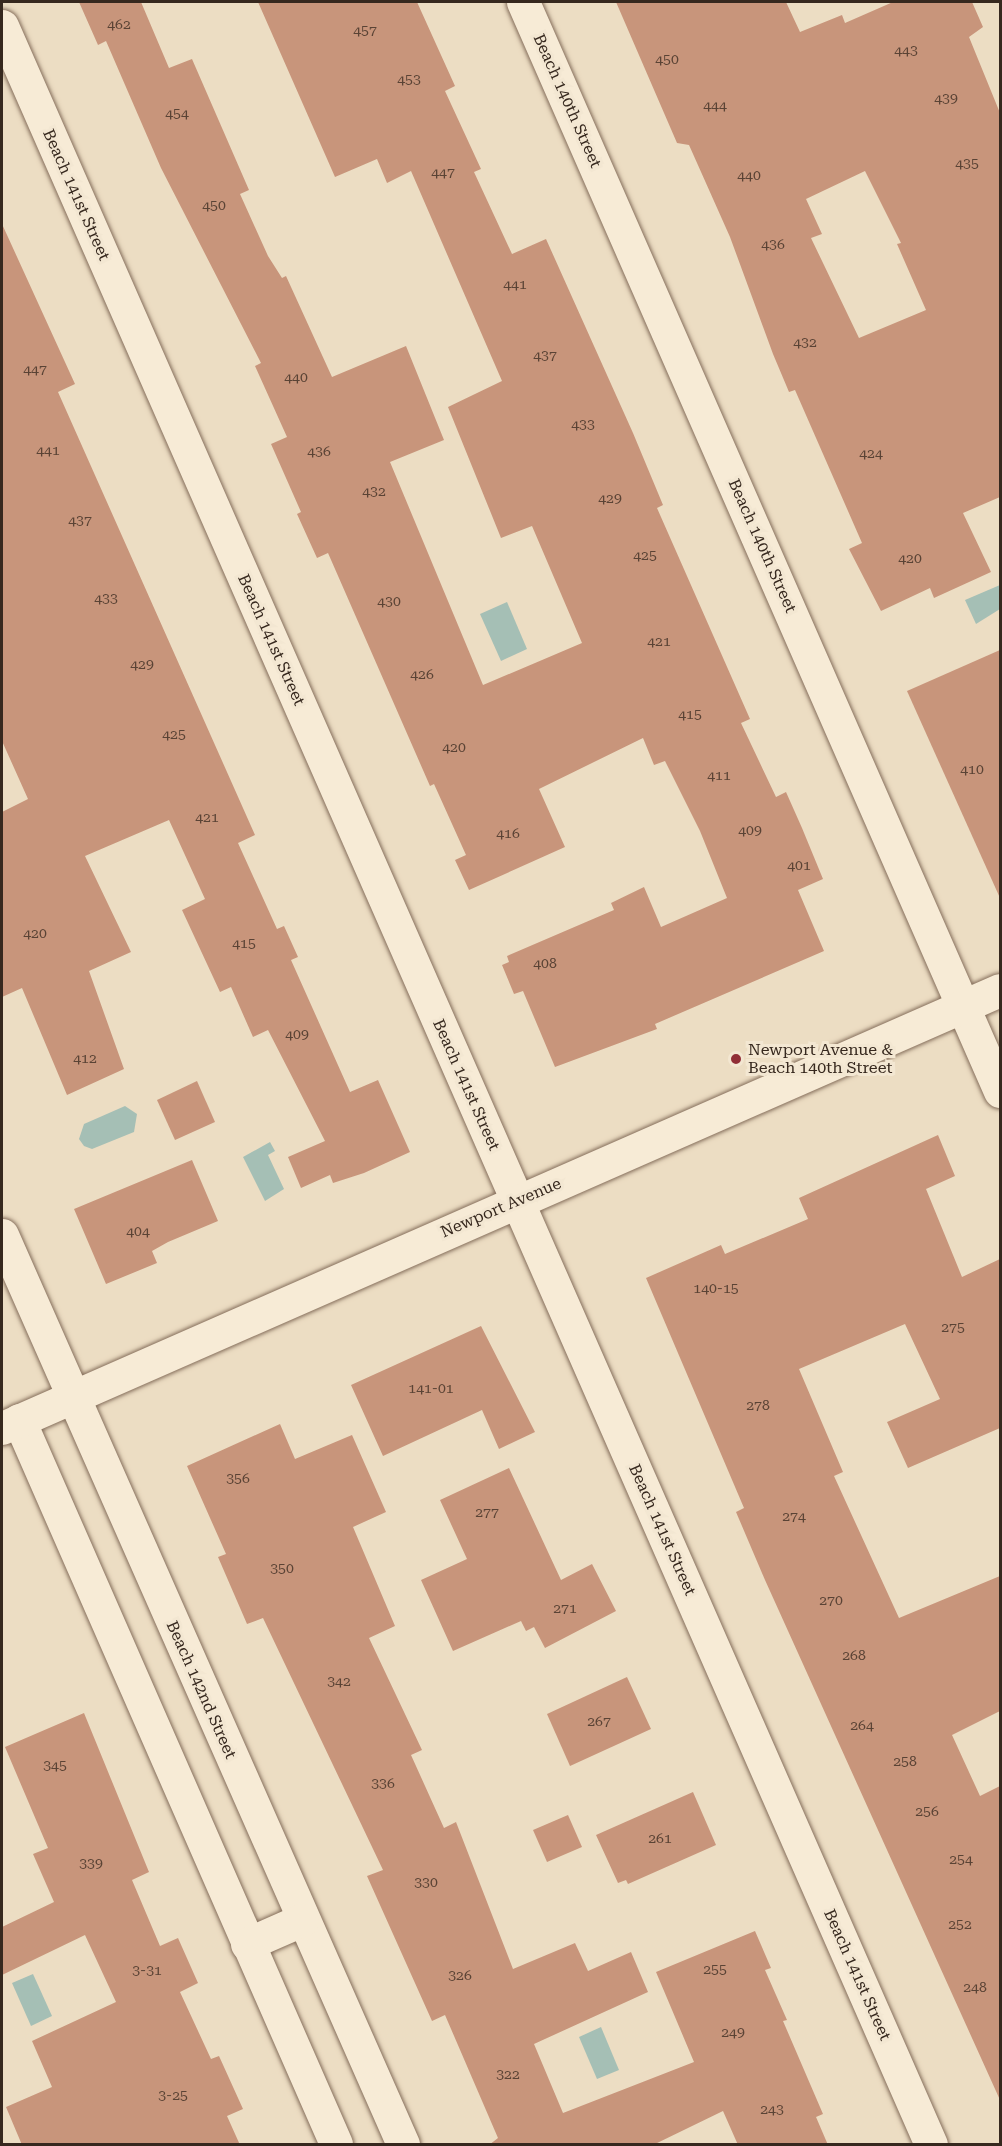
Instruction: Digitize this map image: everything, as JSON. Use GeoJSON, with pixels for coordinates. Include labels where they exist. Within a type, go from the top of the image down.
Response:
{"type":"FeatureCollection","features":[{"type":"Feature","properties":{"kind":"street","name":"Beach 140th Street"},"geometry":{"type":"LineString","coordinates":[[523,2],[1000,1091]]}},
{"type":"Feature","properties":{"kind":"street","name":"Beach 141st Street"},"geometry":{"type":"LineString","coordinates":[[2,26],[931,2145]]}},
{"type":"Feature","properties":{"kind":"street","name":"Newport Avenue"},"geometry":{"type":"LineString","coordinates":[[10,1424],[1000,990]]}},
{"type":"Feature","properties":{"kind":"street","name":"Beach 142nd Street"},"geometry":{"type":"LineString","coordinates":[[2,1235],[403,2145]]}},
{"type":"Feature","properties":{"kind":"street"},"geometry":{"type":"LineString","coordinates":[[10,1424],[336,2145]]}},
{"type":"Feature","properties":{"kind":"street"},"geometry":{"type":"LineString","coordinates":[[247,1944],[303,1920]]}},
{"type":"Feature","properties":{"kind":"shaded area"},"geometry":{"type":"Polygon","coordinates":[[[1000,585],[1000,609],[976,624],[965,600],[1000,585]]]}},
{"type":"Feature","properties":{"kind":"shaded area"},"geometry":{"type":"Polygon","coordinates":[[[507,602],[527,649],[501,661],[480,614],[507,602]]]}},
{"type":"Feature","properties":{"kind":"shaded area"},"geometry":{"type":"Polygon","coordinates":[[[125,1106],[137,1114],[134,1132],[92,1149],[84,1146],[79,1139],[84,1124],[125,1106]]]}},
{"type":"Feature","properties":{"kind":"shaded area"},"geometry":{"type":"Polygon","coordinates":[[[270,1142],[275,1151],[268,1155],[284,1189],[265,1201],[243,1157],[270,1142]]]}},
{"type":"Feature","properties":{"kind":"shaded area"},"geometry":{"type":"Polygon","coordinates":[[[33,1974],[52,2016],[31,2026],[12,1983],[33,1974]]]}},
{"type":"Feature","properties":{"kind":"shaded area"},"geometry":{"type":"Polygon","coordinates":[[[601,2027],[619,2070],[597,2079],[579,2037],[601,2027]]]}},
{"type":"Feature","properties":{"kind":"building"},"geometry":{"type":"Polygon","coordinates":[[[79,2],[141,2],[169,68],[192,59],[249,190],[240,194],[268,256],[282,278],[286,276],[332,377],[406,346],[444,440],[390,462],[483,685],[582,643],[532,526],[501,538],[448,407],[502,381],[411,171],[387,183],[377,159],[335,177],[258,2],[417,2],[455,86],[445,91],[481,169],[474,172],[512,254],[546,239],[633,433],[663,505],[657,508],[750,719],[741,723],[776,797],[786,792],[823,879],[798,890],[824,951],[655,1024],[657,1029],[555,1067],[523,991],[514,994],[502,965],[509,962],[507,956],[614,910],[611,903],[644,887],[661,927],[727,898],[700,831],[665,761],[654,765],[643,738],[539,789],[565,847],[469,890],[455,860],[466,855],[434,784],[430,786],[328,553],[317,558],[297,514],[301,512],[271,444],[287,437],[255,366],[261,363],[161,168],[106,41],[98,45],[79,2]]]}},
{"type":"Feature","properties":{"kind":"building"},"geometry":{"type":"Polygon","coordinates":[[[616,2],[786,2],[800,32],[842,15],[845,23],[893,2],[972,2],[983,27],[969,37],[1000,113],[1000,497],[963,513],[991,572],[934,598],[930,588],[881,611],[849,549],[862,543],[795,390],[789,392],[730,237],[689,145],[677,143],[616,2]],[[865,171],[806,199],[822,234],[811,238],[859,338],[926,310],[897,244],[901,243],[865,171]]]}},
{"type":"Feature","properties":{"kind":"building"},"geometry":{"type":"Polygon","coordinates":[[[2,224],[75,384],[58,392],[255,835],[238,843],[277,929],[284,926],[298,957],[291,960],[350,1092],[378,1080],[410,1152],[364,1173],[333,1183],[330,1175],[301,1188],[288,1157],[325,1141],[268,1030],[253,1037],[231,987],[220,992],[182,910],[205,899],[169,820],[85,856],[131,952],[89,971],[124,1069],[67,1095],[22,988],[2,997],[2,812],[28,799],[2,741],[2,224]]]}},
{"type":"Feature","properties":{"kind":"building"},"geometry":{"type":"Polygon","coordinates":[[[1000,650],[1000,898],[907,691],[1000,650]]]}},
{"type":"Feature","properties":{"kind":"building"},"geometry":{"type":"Polygon","coordinates":[[[197,1081],[215,1122],[175,1140],[157,1100],[197,1081]]]}},
{"type":"Feature","properties":{"kind":"building"},"geometry":{"type":"Polygon","coordinates":[[[938,1135],[955,1176],[926,1189],[962,1277],[1000,1259],[1000,1428],[908,1468],[887,1422],[940,1399],[905,1324],[799,1369],[843,1472],[834,1476],[899,1618],[1000,1576],[1000,1711],[952,1735],[980,1796],[1000,1786],[1000,2100],[765,1580],[736,1512],[744,1508],[646,1278],[721,1245],[725,1254],[808,1219],[799,1198],[938,1135]]]}},
{"type":"Feature","properties":{"kind":"building"},"geometry":{"type":"Polygon","coordinates":[[[192,1160],[218,1221],[152,1251],[157,1263],[106,1284],[74,1209],[192,1160]]]}},
{"type":"Feature","properties":{"kind":"building"},"geometry":{"type":"Polygon","coordinates":[[[481,1326],[535,1432],[499,1449],[482,1410],[383,1456],[351,1385],[481,1326]]]}},
{"type":"Feature","properties":{"kind":"building"},"geometry":{"type":"Polygon","coordinates":[[[280,1424],[295,1459],[352,1435],[386,1512],[353,1527],[395,1626],[369,1638],[422,1750],[411,1755],[444,1828],[456,1822],[513,1969],[575,1943],[588,1971],[631,1952],[648,1992],[534,2044],[563,2113],[694,2062],[656,1972],[755,1931],[771,1968],[765,1970],[787,2020],[783,2021],[823,2114],[816,2117],[828,2145],[738,2145],[723,2111],[653,2145],[489,2145],[498,2138],[445,2015],[432,2021],[367,1876],[383,1870],[263,1618],[247,1624],[218,1557],[226,1554],[187,1466],[280,1424]]]}},
{"type":"Feature","properties":{"kind":"building"},"geometry":{"type":"Polygon","coordinates":[[[509,1468],[561,1580],[592,1564],[616,1611],[545,1648],[534,1627],[526,1631],[521,1621],[453,1651],[421,1580],[467,1559],[440,1500],[509,1468]]]}},
{"type":"Feature","properties":{"kind":"building"},"geometry":{"type":"Polygon","coordinates":[[[627,1677],[651,1729],[570,1766],[547,1714],[627,1677]]]}},
{"type":"Feature","properties":{"kind":"building"},"geometry":{"type":"Polygon","coordinates":[[[84,1713],[149,1872],[132,1880],[160,1946],[178,1938],[198,1983],[180,1992],[211,2059],[219,2056],[243,2109],[227,2116],[240,2145],[22,2145],[6,2107],[52,2087],[32,2041],[116,2002],[85,1935],[2,1975],[2,1927],[54,1902],[33,1854],[48,1848],[5,1747],[84,1713]]]}},
{"type":"Feature","properties":{"kind":"building"},"geometry":{"type":"Polygon","coordinates":[[[693,1792],[716,1845],[628,1884],[626,1880],[618,1883],[596,1835],[693,1792]]]}},
{"type":"Feature","properties":{"kind":"building"},"geometry":{"type":"Polygon","coordinates":[[[568,1815],[582,1847],[547,1862],[533,1830],[568,1815]]]}},
{"type":"Feature","properties":{"kind":"place","name":"Newport Avenue & Beach 140th Street"},"geometry":{"type":"Point","coordinates":[736,1059]}}]}
